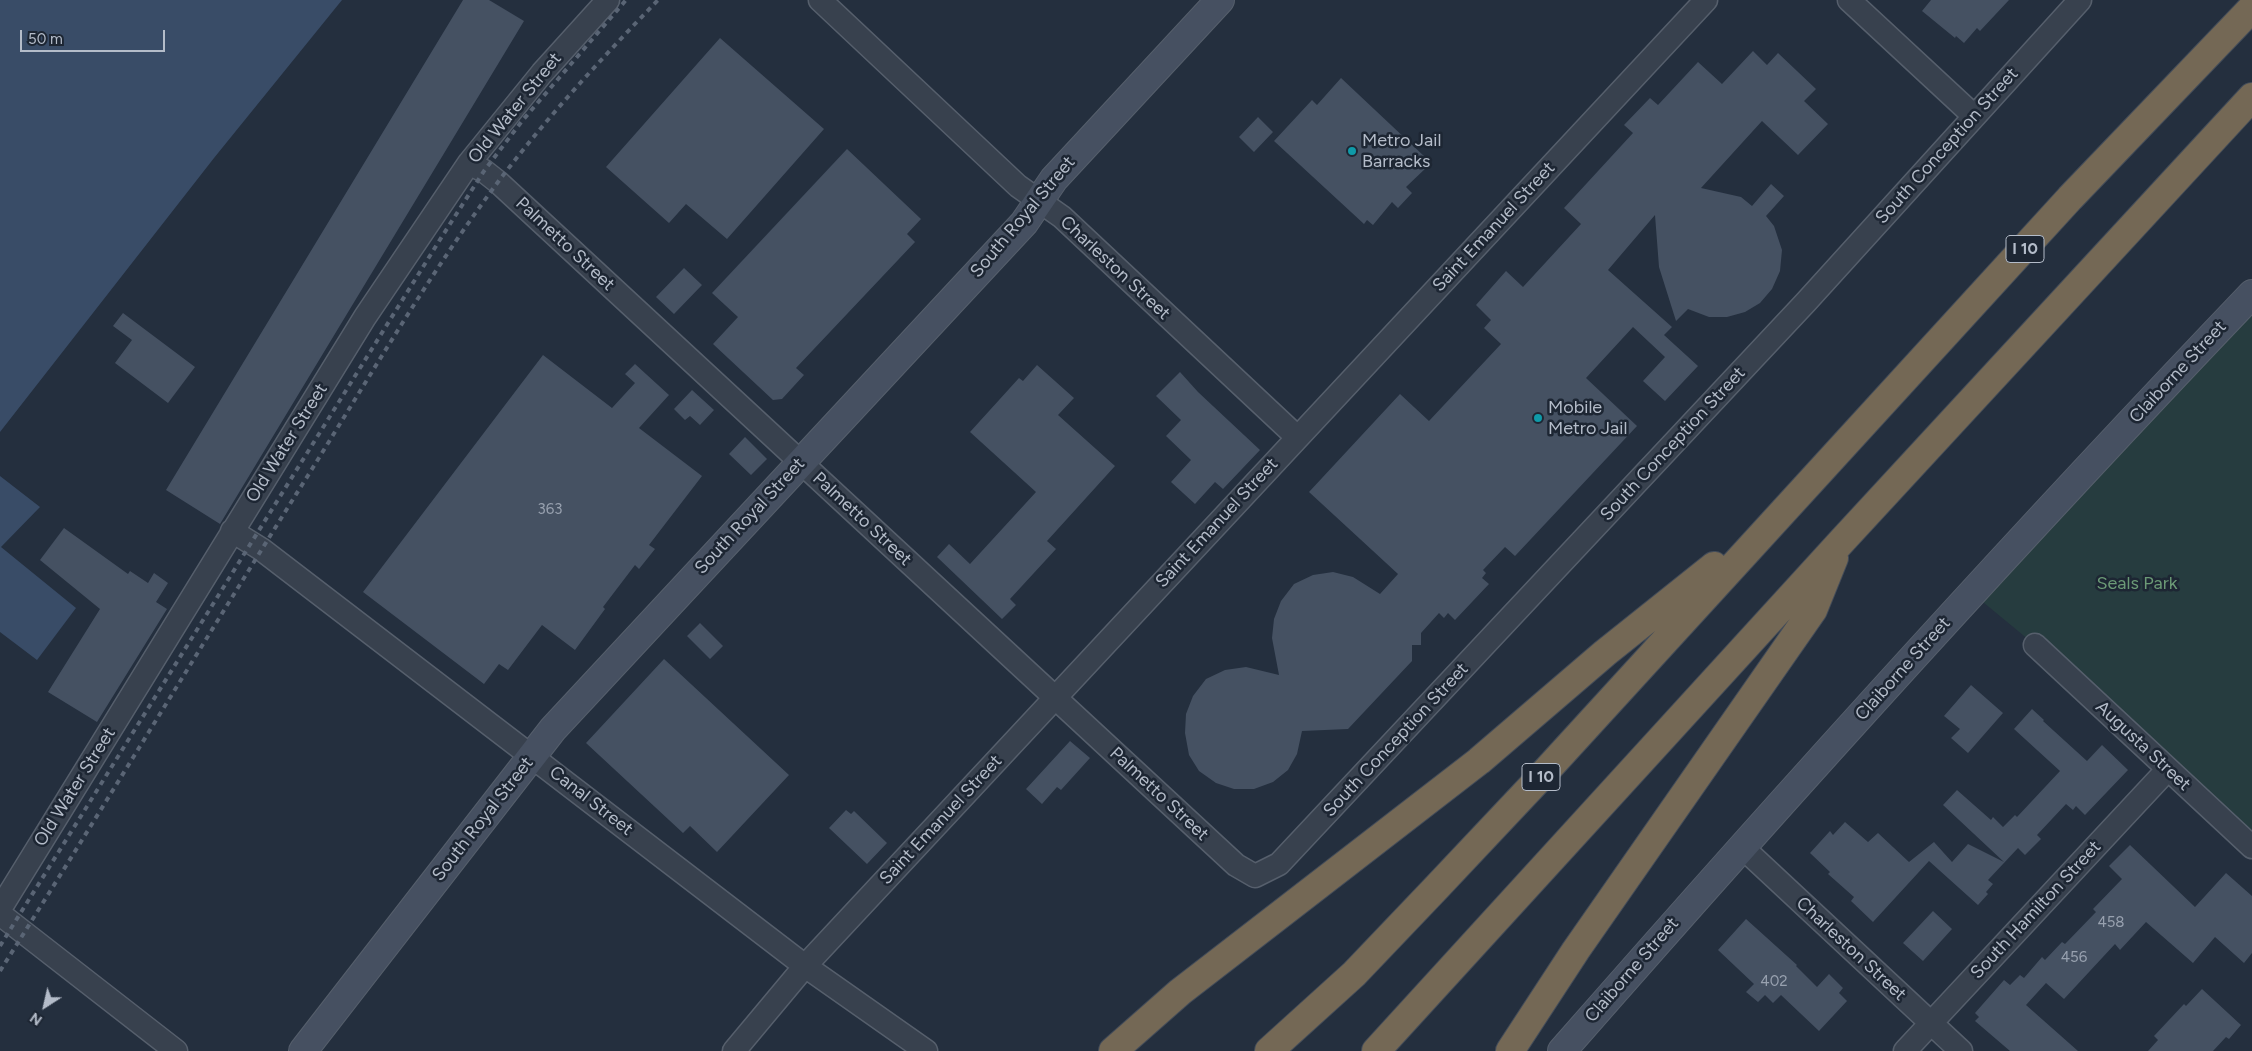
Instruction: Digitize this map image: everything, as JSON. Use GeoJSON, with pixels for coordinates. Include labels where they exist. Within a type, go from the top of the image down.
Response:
{"type":"FeatureCollection","features":[{"type":"Feature","properties":{"kind":"highway","name":"I 10"},"geometry":{"type":"LineString","coordinates":[[1269,1051],[1354,974],[1437,888],[2070,198],[2252,8]]}},
{"type":"Feature","properties":{"kind":"highway"},"geometry":{"type":"LineString","coordinates":[[1376,1051],[1841,542],[2252,97]]}},
{"type":"Feature","properties":{"kind":"highway"},"geometry":{"type":"LineString","coordinates":[[1113,1051],[1180,992],[1479,761],[1605,653],[1682,593],[1801,492]]}},
{"type":"Feature","properties":{"kind":"highway"},"geometry":{"type":"LineString","coordinates":[[1510,1051],[1576,950],[1813,610],[1841,542]]}},
{"type":"Feature","properties":{"kind":"street","name":"Old Water Street"},"geometry":{"type":"LineString","coordinates":[[0,909],[365,318],[469,163],[542,73],[608,0]]}},
{"type":"Feature","properties":{"kind":"street","name":"Charleston Street"},"geometry":{"type":"LineString","coordinates":[[820,0],[1018,186],[1062,217],[1297,437]]}},
{"type":"Feature","properties":{"kind":"street","name":"South Royal Street"},"geometry":{"type":"LineString","coordinates":[[303,1051],[553,729],[800,461],[1024,223],[1054,179],[1220,0]]}},
{"type":"Feature","properties":{"kind":"street","name":"Saint Emanuel Street"},"geometry":{"type":"LineString","coordinates":[[734,1051],[805,966],[1706,0]]}},
{"type":"Feature","properties":{"kind":"street"},"geometry":{"type":"LineString","coordinates":[[1849,0],[1974,116]]}},
{"type":"Feature","properties":{"kind":"street","name":"South Conception Street"},"geometry":{"type":"LineString","coordinates":[[1255,876],[1278,864],[1806,302],[2080,0]]}},
{"type":"Feature","properties":{"kind":"street","name":"Palmetto Street"},"geometry":{"type":"LineString","coordinates":[[469,163],[484,171],[498,182],[1236,865],[1255,876]]}},
{"type":"Feature","properties":{"kind":"street","name":"Claiborne Street"},"geometry":{"type":"LineString","coordinates":[[1562,1051],[1741,846],[1972,592],[2252,294]]}},
{"type":"Feature","properties":{"kind":"street","name":"Canal Street"},"geometry":{"type":"LineString","coordinates":[[232,531],[261,549],[805,966],[926,1051]]}},
{"type":"Feature","properties":{"kind":"street","name":"Augusta Street"},"geometry":{"type":"LineString","coordinates":[[2035,645],[2252,847]]}},
{"type":"Feature","properties":{"kind":"street","name":"South Hamilton Street"},"geometry":{"type":"LineString","coordinates":[[1905,1051],[2168,769]]}},
{"type":"Feature","properties":{"kind":"street","name":"Charleston Street"},"geometry":{"type":"LineString","coordinates":[[1741,846],[1961,1051]]}},
{"type":"Feature","properties":{"kind":"street"},"geometry":{"type":"LineString","coordinates":[[0,914],[176,1051]]}},
{"type":"Feature","properties":{"kind":"green space","name":"Seals Park"},"geometry":{"type":"Polygon","coordinates":[[[2252,294],[2252,847],[2035,645],[1972,593],[2252,294]]]}},
{"type":"Feature","properties":{"kind":"water"},"geometry":{"type":"Polygon","coordinates":[[[0,0],[342,0],[214,158],[0,432],[0,0]]]}},
{"type":"Feature","properties":{"kind":"water"},"geometry":{"type":"Polygon","coordinates":[[[0,476],[40,507],[1,547],[76,608],[37,660],[0,632],[0,476]]]}},
{"type":"Feature","properties":{"kind":"building"},"geometry":{"type":"Polygon","coordinates":[[[463,0],[489,0],[524,21],[220,524],[166,490],[463,0]]]}},
{"type":"Feature","properties":{"kind":"building"},"geometry":{"type":"Polygon","coordinates":[[[1931,0],[2009,0],[1980,31],[1977,28],[1964,43],[1922,11],[1931,0]]]}},
{"type":"Feature","properties":{"kind":"building"},"geometry":{"type":"Polygon","coordinates":[[[720,38],[824,129],[727,239],[686,204],[669,223],[606,167],[720,38]]]}},
{"type":"Feature","properties":{"kind":"building","name":"Mobile Metro Jail"},"geometry":{"type":"Polygon","coordinates":[[[1753,51],[1767,65],[1778,53],[1816,89],[1804,101],[1828,124],[1798,155],[1762,121],[1701,188],[1741,197],[1752,206],[1771,184],[1784,196],[1766,216],[1774,226],[1782,250],[1780,271],[1772,289],[1760,303],[1745,312],[1727,317],[1709,317],[1688,309],[1676,321],[1659,267],[1655,215],[1608,270],[1672,327],[1664,335],[1698,366],[1665,401],[1643,381],[1665,357],[1633,327],[1586,378],[1637,426],[1515,556],[1505,547],[1483,570],[1486,573],[1482,578],[1489,584],[1455,620],[1448,613],[1444,618],[1439,613],[1421,633],[1421,645],[1412,645],[1412,661],[1348,729],[1302,731],[1297,754],[1288,770],[1273,782],[1254,789],[1234,789],[1216,783],[1199,771],[1189,755],[1185,733],[1186,714],[1193,696],[1206,679],[1225,670],[1246,667],[1279,675],[1272,638],[1274,619],[1281,601],[1294,584],[1313,575],[1333,572],[1353,577],[1380,594],[1398,574],[1309,492],[1400,394],[1429,421],[1501,344],[1484,328],[1491,320],[1476,305],[1506,271],[1523,287],[1581,224],[1564,208],[1633,133],[1624,125],[1650,98],[1658,105],[1698,62],[1722,84],[1753,51]]]}},
{"type":"Feature","properties":{"kind":"building","name":"Metro Jail Barracks"},"geometry":{"type":"Polygon","coordinates":[[[1341,78],[1425,157],[1421,161],[1427,167],[1406,187],[1412,193],[1398,208],[1392,202],[1373,225],[1367,220],[1364,224],[1274,141],[1312,100],[1317,105],[1341,78]]]}},
{"type":"Feature","properties":{"kind":"building"},"geometry":{"type":"Polygon","coordinates":[[[1258,117],[1273,132],[1254,152],[1239,137],[1258,117]]]}},
{"type":"Feature","properties":{"kind":"building"},"geometry":{"type":"Polygon","coordinates":[[[847,149],[921,219],[907,234],[915,242],[796,368],[804,375],[782,399],[773,400],[713,344],[738,317],[712,293],[847,149]]]}},
{"type":"Feature","properties":{"kind":"building"},"geometry":{"type":"Polygon","coordinates":[[[684,268],[702,285],[674,314],[656,297],[684,268]]]}},
{"type":"Feature","properties":{"kind":"building"},"geometry":{"type":"Polygon","coordinates":[[[123,313],[195,367],[168,403],[115,363],[132,340],[113,326],[123,313]]]}},
{"type":"Feature","properties":{"kind":"building"},"geometry":{"type":"Polygon","coordinates":[[[543,355],[612,408],[635,383],[625,374],[635,364],[669,395],[639,428],[702,476],[649,545],[655,549],[639,569],[635,565],[603,607],[605,609],[575,650],[542,625],[508,670],[499,664],[484,684],[363,592],[543,355]]]}},
{"type":"Feature","properties":{"kind":"building"},"geometry":{"type":"Polygon","coordinates":[[[1037,365],[1074,398],[1058,415],[1115,466],[1047,541],[1056,549],[1010,599],[1016,605],[1002,619],[937,557],[949,544],[970,564],[1036,492],[970,432],[1019,378],[1023,381],[1037,365]]]}},
{"type":"Feature","properties":{"kind":"building"},"geometry":{"type":"Polygon","coordinates":[[[1180,372],[1198,392],[1260,450],[1223,489],[1215,482],[1195,504],[1171,482],[1191,460],[1166,436],[1181,420],[1156,396],[1180,372]]]}},
{"type":"Feature","properties":{"kind":"building"},"geometry":{"type":"Polygon","coordinates":[[[692,390],[714,410],[700,425],[690,416],[685,420],[674,409],[692,390]]]}},
{"type":"Feature","properties":{"kind":"building"},"geometry":{"type":"Polygon","coordinates":[[[745,437],[767,459],[751,475],[729,454],[745,437]]]}},
{"type":"Feature","properties":{"kind":"building"},"geometry":{"type":"Polygon","coordinates":[[[64,528],[128,574],[130,571],[148,583],[154,573],[168,583],[156,602],[167,609],[97,722],[48,692],[100,609],[40,560],[64,528]]]}},
{"type":"Feature","properties":{"kind":"building"},"geometry":{"type":"Polygon","coordinates":[[[700,623],[723,646],[710,659],[687,636],[700,623]]]}},
{"type":"Feature","properties":{"kind":"building"},"geometry":{"type":"Polygon","coordinates":[[[664,659],[789,775],[717,852],[690,826],[683,833],[586,743],[664,659]]]}},
{"type":"Feature","properties":{"kind":"building"},"geometry":{"type":"Polygon","coordinates":[[[1971,685],[2003,713],[1968,753],[1951,738],[1960,729],[1944,716],[1971,685]]]}},
{"type":"Feature","properties":{"kind":"building"},"geometry":{"type":"Polygon","coordinates":[[[2032,709],[2087,761],[2102,745],[2128,770],[2085,815],[2076,806],[2073,810],[2066,804],[2037,835],[2041,839],[2025,855],[2018,848],[1988,880],[1993,884],[1986,892],[1988,894],[1978,905],[1929,861],[1873,922],[1851,901],[1854,897],[1828,874],[1830,872],[1810,853],[1830,831],[1833,835],[1845,822],[1868,842],[1878,833],[1909,862],[1934,842],[1952,862],[1968,844],[2004,862],[1943,805],[1957,790],[1991,820],[1993,817],[2003,827],[2015,815],[2017,817],[2060,771],[2014,729],[2032,709]]]}},
{"type":"Feature","properties":{"kind":"building"},"geometry":{"type":"Polygon","coordinates":[[[1070,741],[1090,758],[1061,790],[1057,787],[1042,804],[1026,789],[1070,741]]]}},
{"type":"Feature","properties":{"kind":"building"},"geometry":{"type":"Polygon","coordinates":[[[846,810],[851,814],[854,811],[887,843],[867,864],[829,828],[846,810]]]}},
{"type":"Feature","properties":{"kind":"building"},"geometry":{"type":"Polygon","coordinates":[[[2130,845],[2195,907],[2226,873],[2252,896],[2252,953],[2244,963],[2215,937],[2193,963],[2146,922],[2120,950],[2115,944],[2064,999],[2046,983],[2026,1005],[2078,1051],[2010,1051],[1975,1021],[1979,1017],[1975,1013],[2004,980],[2010,985],[2020,975],[2024,978],[2042,957],[2045,960],[2062,942],[2065,944],[2096,912],[2093,909],[2122,879],[2109,866],[2130,845]]]}},
{"type":"Feature","properties":{"kind":"building"},"geometry":{"type":"Polygon","coordinates":[[[1933,911],[1952,929],[1923,961],[1903,943],[1933,911]]]}},
{"type":"Feature","properties":{"kind":"building"},"geometry":{"type":"Polygon","coordinates":[[[1746,919],[1797,965],[1817,987],[1829,974],[1843,988],[1839,993],[1847,1001],[1819,1031],[1781,995],[1773,1003],[1765,995],[1758,1002],[1746,992],[1754,984],[1718,950],[1746,919]]]}},
{"type":"Feature","properties":{"kind":"building"},"geometry":{"type":"Polygon","coordinates":[[[2202,989],[2241,1025],[2229,1039],[2226,1037],[2213,1051],[2148,1051],[2158,1040],[2154,1036],[2184,1004],[2186,1006],[2202,989]]]}},
{"type":"Feature","properties":{"kind":"railway"},"geometry":{"type":"LineString","coordinates":[[0,946],[484,171],[522,121],[626,0]]}},
{"type":"Feature","properties":{"kind":"railway"},"geometry":{"type":"LineString","coordinates":[[0,971],[425,287],[498,182],[536,134],[658,0]]}},
{"type":"Feature","properties":{"kind":"place","name":"Metro Jail Barracks"},"geometry":{"type":"Point","coordinates":[1352,151]}},
{"type":"Feature","properties":{"kind":"place","name":"Mobile Metro Jail"},"geometry":{"type":"Point","coordinates":[1538,418]}}]}
